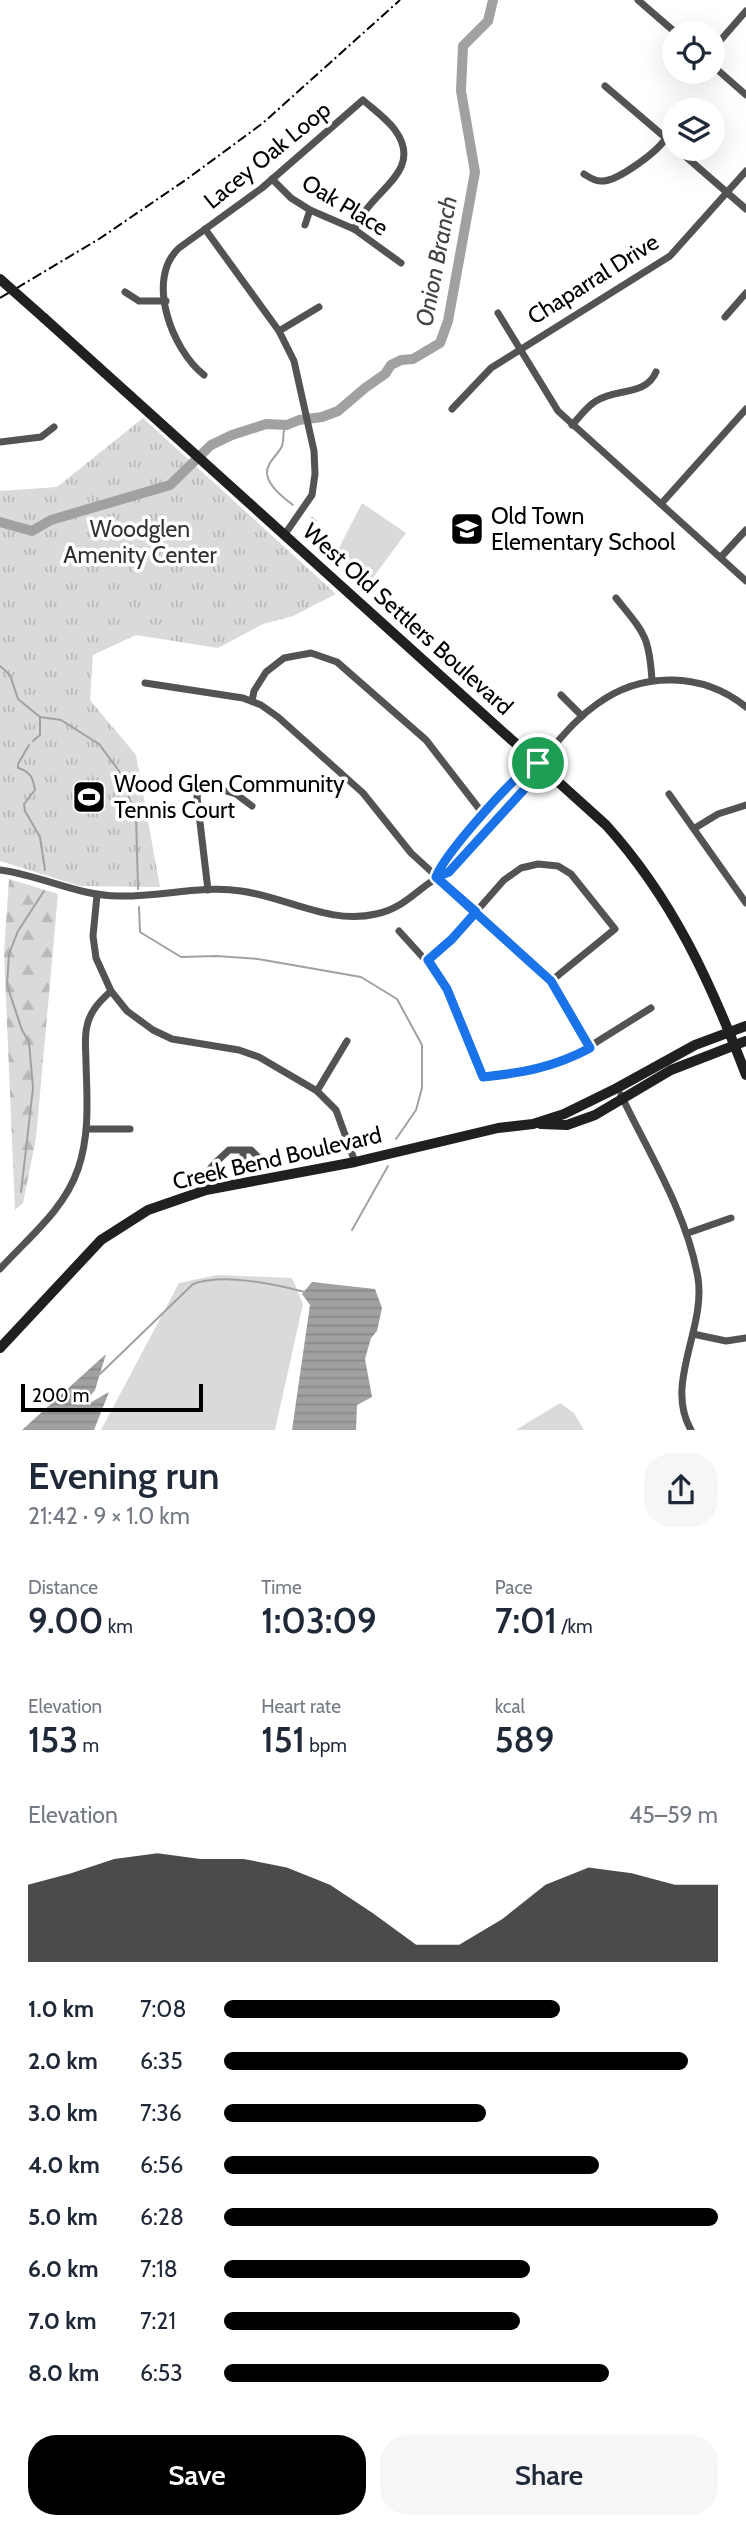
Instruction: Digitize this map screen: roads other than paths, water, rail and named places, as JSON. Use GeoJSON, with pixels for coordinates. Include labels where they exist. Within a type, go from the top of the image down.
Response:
{"type":"FeatureCollection","features":[{"type":"Feature","properties":{"kind":"main road","name":"West Old Settlers Boulevard"},"geometry":{"type":"LineString","coordinates":[[0,279],[587,806],[641,866],[687,939],[746,1075]]}},
{"type":"Feature","properties":{"kind":"main road","name":"Creek Bend Boulevard"},"geometry":{"type":"LineString","coordinates":[[533,1124],[564,1114],[695,1045],[746,1026]]}},
{"type":"Feature","properties":{"kind":"main road","name":"Creek Bend Boulevard"},"geometry":{"type":"LineString","coordinates":[[0,1348],[101,1240],[148,1210],[206,1190],[355,1161],[498,1128],[533,1124],[566,1125],[595,1115],[671,1070],[746,1041]]}},
{"type":"Feature","properties":{"kind":"street"},"geometry":{"type":"LineString","coordinates":[[638,0],[662,21]]}},
{"type":"Feature","properties":{"kind":"street"},"geometry":{"type":"LineString","coordinates":[[725,35],[746,11]]}},
{"type":"Feature","properties":{"kind":"street"},"geometry":{"type":"LineString","coordinates":[[725,76],[746,95]]}},
{"type":"Feature","properties":{"kind":"street"},"geometry":{"type":"LineString","coordinates":[[605,86],[662,135]]}},
{"type":"Feature","properties":{"kind":"street","name":"Lacey Oak Loop"},"geometry":{"type":"LineString","coordinates":[[204,375],[174,339],[168,318],[164,274],[169,259],[179,248],[272,178],[363,100],[395,130],[402,144],[404,159],[399,173],[366,209],[355,229]]}},
{"type":"Feature","properties":{"kind":"street"},"geometry":{"type":"LineString","coordinates":[[584,174],[601,181],[611,179],[649,156],[662,142]]}},
{"type":"Feature","properties":{"kind":"street"},"geometry":{"type":"LineString","coordinates":[[692,161],[746,209]]}},
{"type":"Feature","properties":{"kind":"street","name":"Chaparral Drive"},"geometry":{"type":"LineString","coordinates":[[452,409],[491,368],[519,348],[663,262],[746,171]]}},
{"type":"Feature","properties":{"kind":"street","name":"Oak Place"},"geometry":{"type":"LineString","coordinates":[[272,178],[291,198],[310,210],[355,229],[401,263]]}},
{"type":"Feature","properties":{"kind":"street"},"geometry":{"type":"LineString","coordinates":[[305,225],[310,210]]}},
{"type":"Feature","properties":{"kind":"street"},"geometry":{"type":"LineString","coordinates":[[205,229],[279,331],[294,360],[311,437],[315,474],[312,495],[285,534]]}},
{"type":"Feature","properties":{"kind":"street"},"geometry":{"type":"LineString","coordinates":[[125,292],[139,302],[166,301]]}},
{"type":"Feature","properties":{"kind":"street"},"geometry":{"type":"LineString","coordinates":[[725,317],[746,293]]}},
{"type":"Feature","properties":{"kind":"street"},"geometry":{"type":"LineString","coordinates":[[279,331],[319,307]]}},
{"type":"Feature","properties":{"kind":"street"},"geometry":{"type":"LineString","coordinates":[[498,313],[551,402],[572,425],[746,581]]}},
{"type":"Feature","properties":{"kind":"street"},"geometry":{"type":"LineString","coordinates":[[572,425],[596,401],[614,393],[643,387],[654,378],[656,372]]}},
{"type":"Feature","properties":{"kind":"street"},"geometry":{"type":"LineString","coordinates":[[661,505],[746,409]]}},
{"type":"Feature","properties":{"kind":"street"},"geometry":{"type":"LineString","coordinates":[[0,442],[41,437],[54,427]]}},
{"type":"Feature","properties":{"kind":"street"},"geometry":{"type":"LineString","coordinates":[[721,558],[746,530]]}},
{"type":"Feature","properties":{"kind":"street"},"geometry":{"type":"LineString","coordinates":[[616,598],[648,642],[652,680]]}},
{"type":"Feature","properties":{"kind":"street"},"geometry":{"type":"LineString","coordinates":[[251,701],[266,672],[284,659],[311,653],[337,662],[426,740],[484,815],[494,822]]}},
{"type":"Feature","properties":{"kind":"street"},"geometry":{"type":"LineString","coordinates":[[436,877],[440,864],[520,775],[538,763],[582,716],[618,692],[652,680],[684,680],[704,684],[732,696],[746,707]]}},
{"type":"Feature","properties":{"kind":"street"},"geometry":{"type":"LineString","coordinates":[[145,683],[251,701],[278,717],[363,793],[411,853],[551,981],[590,1048]]}},
{"type":"Feature","properties":{"kind":"street"},"geometry":{"type":"LineString","coordinates":[[561,695],[582,716]]}},
{"type":"Feature","properties":{"kind":"street"},"geometry":{"type":"LineString","coordinates":[[0,870],[17,872],[97,895],[245,891],[326,914],[358,917],[379,914],[404,904],[436,877],[449,872],[529,784],[538,763]]}},
{"type":"Feature","properties":{"kind":"street"},"geometry":{"type":"LineString","coordinates":[[208,890],[197,797],[200,783],[236,794],[252,806]]}},
{"type":"Feature","properties":{"kind":"street"},"geometry":{"type":"LineString","coordinates":[[669,793],[746,903]]}},
{"type":"Feature","properties":{"kind":"street"},"geometry":{"type":"LineString","coordinates":[[695,828],[718,814],[746,805]]}},
{"type":"Feature","properties":{"kind":"street"},"geometry":{"type":"LineString","coordinates":[[428,960],[452,939],[504,880],[521,868],[538,864],[558,866],[571,874],[615,929],[551,981]]}},
{"type":"Feature","properties":{"kind":"street"},"geometry":{"type":"LineString","coordinates":[[97,895],[93,925],[99,968],[111,991],[127,1011],[153,1030],[183,1042],[249,1053],[317,1091],[336,1110],[355,1161]]}},
{"type":"Feature","properties":{"kind":"street"},"geometry":{"type":"LineString","coordinates":[[399,930],[428,960],[447,989],[483,1077],[540,1069],[571,1058],[651,1008]]}},
{"type":"Feature","properties":{"kind":"street"},"geometry":{"type":"LineString","coordinates":[[0,1269],[46,1222],[65,1196],[79,1166],[87,1129],[86,1026],[98,1003],[111,991]]}},
{"type":"Feature","properties":{"kind":"street"},"geometry":{"type":"LineString","coordinates":[[317,1091],[347,1041]]}},
{"type":"Feature","properties":{"kind":"street"},"geometry":{"type":"LineString","coordinates":[[617,1088],[688,1233],[698,1280],[698,1305],[680,1402],[691,1430]]}},
{"type":"Feature","properties":{"kind":"street"},"geometry":{"type":"LineString","coordinates":[[87,1129],[130,1129]]}},
{"type":"Feature","properties":{"kind":"street"},"geometry":{"type":"LineString","coordinates":[[206,1190],[205,1178],[208,1170],[229,1150],[243,1150]]}},
{"type":"Feature","properties":{"kind":"street"},"geometry":{"type":"LineString","coordinates":[[688,1233],[731,1218]]}},
{"type":"Feature","properties":{"kind":"street"},"geometry":{"type":"LineString","coordinates":[[693,1334],[726,1341],[746,1338]]}},
{"type":"Feature","properties":{"kind":"waterway","name":"Onion Branch"},"geometry":{"type":"LineString","coordinates":[[0,522],[32,531],[51,520],[170,485],[211,445],[266,424],[287,425],[338,411],[385,374],[391,365],[401,360],[413,359],[440,343],[448,321],[475,172],[461,91],[463,46],[488,21],[493,0]]}},
{"type":"Feature","properties":{"kind":"waterway"},"geometry":{"type":"LineString","coordinates":[[287,425],[282,446],[269,465],[267,476],[274,488],[293,505]]}},
{"type":"Feature","properties":{"kind":"waterway"},"geometry":{"type":"LineString","coordinates":[[312,518],[316,521]]}},
{"type":"Feature","properties":{"kind":"waterway"},"geometry":{"type":"LineString","coordinates":[[0,666],[10,675],[18,699],[40,717],[40,735],[33,741]]}},
{"type":"Feature","properties":{"kind":"waterway"},"geometry":{"type":"LineString","coordinates":[[40,717],[61,720],[99,744],[119,771],[136,816],[138,889]]}},
{"type":"Feature","properties":{"kind":"waterway"},"geometry":{"type":"LineString","coordinates":[[29,745],[18,768],[29,774],[33,782],[35,790],[24,804],[25,811],[40,837],[45,870]]}},
{"type":"Feature","properties":{"kind":"waterway"},"geometry":{"type":"LineString","coordinates":[[21,1192],[33,1088],[29,1042],[22,1030],[7,985],[9,954],[18,931],[44,891]]}},
{"type":"Feature","properties":{"kind":"waterway"},"geometry":{"type":"LineString","coordinates":[[139,907],[140,932],[181,957],[258,959],[361,977],[397,999],[422,1045],[422,1088],[416,1110],[396,1139]]}},
{"type":"Feature","properties":{"kind":"waterway"},"geometry":{"type":"LineString","coordinates":[[352,1230],[388,1166]]}},
{"type":"Feature","properties":{"kind":"waterway"},"geometry":{"type":"LineString","coordinates":[[100,1374],[193,1284],[219,1279],[234,1280],[305,1292]]}},
{"type":"Feature","properties":{"kind":"railway"},"geometry":{"type":"LineString","coordinates":[[0,298],[99,239],[263,123],[400,0]]}},
{"type":"Feature","properties":{"kind":"place","name":"Old Town Elementary School"},"geometry":{"type":"Point","coordinates":[467,529]}},
{"type":"Feature","properties":{"kind":"place","name":"Wood Glen Community Tennis Court"},"geometry":{"type":"Point","coordinates":[89,797]}},
{"type":"Feature","properties":{"kind":"park label","name":"Woodglen Amenity Center"},"geometry":{"type":"Point","coordinates":[140,542]}}]}
